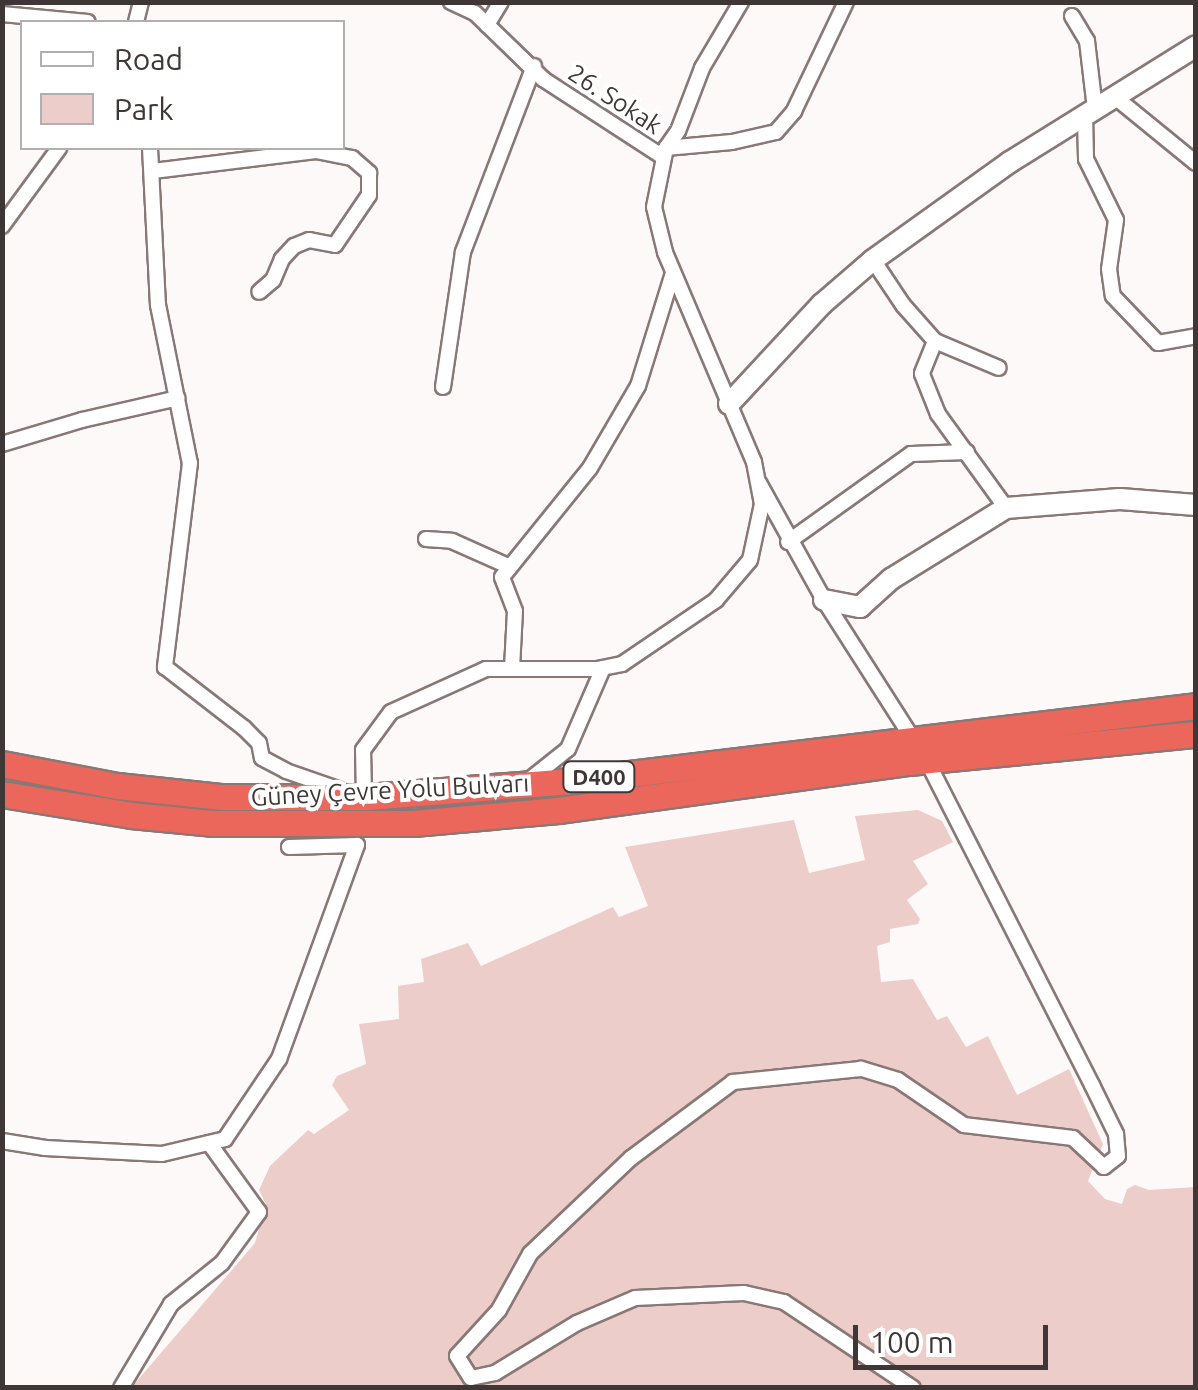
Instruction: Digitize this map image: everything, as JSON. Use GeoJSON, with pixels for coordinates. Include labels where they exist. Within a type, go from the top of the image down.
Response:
{"type":"FeatureCollection","features":[{"type":"Feature","properties":{"kind":"highway","name":"Güney Çevre Yolu Bulvarı"},"geometry":{"type":"LineString","coordinates":[[2,764],[118,786],[222,797],[367,797],[521,786],[1196,706]]}},
{"type":"Feature","properties":{"kind":"highway","name":"Güney Çevre Yolu Bulvarı"},"geometry":{"type":"LineString","coordinates":[[2,794],[131,816],[212,823],[413,823],[558,810],[927,761],[1196,734]]}},
{"type":"Feature","properties":{"kind":"street","name":"26. Sokak"},"geometry":{"type":"LineString","coordinates":[[451,2],[475,13],[566,96],[665,153]]}},
{"type":"Feature","properties":{"kind":"street"},"geometry":{"type":"LineString","coordinates":[[488,25],[501,2]]}},
{"type":"Feature","properties":{"kind":"street"},"geometry":{"type":"LineString","coordinates":[[741,2],[702,68],[665,153],[654,217],[759,483],[788,542],[927,761],[1116,1134],[1118,1156],[1104,1167],[1073,1138],[964,1125],[898,1080],[861,1070],[733,1082],[698,1104],[632,1158],[530,1254],[498,1310],[457,1356],[471,1378],[495,1373],[577,1322],[635,1298],[744,1293],[784,1302],[913,1388]]}},
{"type":"Feature","properties":{"kind":"street"},"geometry":{"type":"LineString","coordinates":[[665,153],[776,132],[794,111],[846,2]]}},
{"type":"Feature","properties":{"kind":"street"},"geometry":{"type":"LineString","coordinates":[[2,14],[66,20]]}},
{"type":"Feature","properties":{"kind":"street"},"geometry":{"type":"LineString","coordinates":[[1072,16],[1087,40],[1090,112],[1086,159],[1116,220],[1108,269],[1113,296],[1158,343],[1196,336]]}},
{"type":"Feature","properties":{"kind":"street"},"geometry":{"type":"LineString","coordinates":[[729,404],[822,304],[873,260],[1090,112],[1196,46]]}},
{"type":"Feature","properties":{"kind":"street"},"geometry":{"type":"LineString","coordinates":[[444,387],[462,252],[534,66]]}},
{"type":"Feature","properties":{"kind":"street"},"geometry":{"type":"LineString","coordinates":[[1114,97],[1196,163]]}},
{"type":"Feature","properties":{"kind":"street"},"geometry":{"type":"LineString","coordinates":[[3,226],[58,150]]}},
{"type":"Feature","properties":{"kind":"street"},"geometry":{"type":"LineString","coordinates":[[150,150],[158,304],[190,463],[165,667],[244,728],[259,743],[262,758],[311,781],[367,797],[360,762],[363,750],[391,712],[477,672],[603,668],[634,658],[716,600],[740,574],[750,560],[762,522],[759,483]]}},
{"type":"Feature","properties":{"kind":"street"},"geometry":{"type":"LineString","coordinates":[[153,170],[316,151],[352,158],[369,174],[368,195],[335,246],[309,240],[294,246],[282,259],[273,280],[260,292]]}},
{"type":"Feature","properties":{"kind":"street"},"geometry":{"type":"LineString","coordinates":[[873,260],[902,304],[936,341],[999,368]]}},
{"type":"Feature","properties":{"kind":"street"},"geometry":{"type":"LineString","coordinates":[[512,668],[515,611],[502,577],[590,468],[638,386],[673,272]]}},
{"type":"Feature","properties":{"kind":"street"},"geometry":{"type":"LineString","coordinates":[[936,341],[922,374],[938,414],[1006,508]]}},
{"type":"Feature","properties":{"kind":"street"},"geometry":{"type":"LineString","coordinates":[[2,444],[178,398]]}},
{"type":"Feature","properties":{"kind":"street"},"geometry":{"type":"LineString","coordinates":[[788,542],[911,454],[967,452]]}},
{"type":"Feature","properties":{"kind":"street"},"geometry":{"type":"LineString","coordinates":[[824,600],[860,607],[891,579],[1006,508],[1120,499],[1196,504]]}},
{"type":"Feature","properties":{"kind":"street"},"geometry":{"type":"LineString","coordinates":[[426,539],[452,540],[508,566]]}},
{"type":"Feature","properties":{"kind":"street"},"geometry":{"type":"LineString","coordinates":[[521,786],[568,749],[603,668]]}},
{"type":"Feature","properties":{"kind":"street"},"geometry":{"type":"LineString","coordinates":[[2,1141],[45,1148],[162,1154],[225,1139],[279,1059],[357,845],[288,847]]}},
{"type":"Feature","properties":{"kind":"street"},"geometry":{"type":"LineString","coordinates":[[121,1388],[171,1304],[222,1264],[259,1212],[209,1143]]}},
{"type":"Feature","properties":{"kind":"green space"},"geometry":{"type":"Polygon","coordinates":[[[918,810],[942,821],[953,842],[913,861],[928,884],[907,900],[920,919],[918,924],[890,929],[890,942],[877,946],[881,982],[913,979],[937,1020],[947,1016],[966,1047],[988,1036],[1017,1095],[1069,1069],[1103,1144],[1088,1181],[1105,1199],[1122,1204],[1127,1189],[1135,1185],[1149,1190],[1195,1187],[1195,1387],[131,1388],[255,1243],[266,1204],[259,1190],[270,1166],[308,1130],[314,1134],[349,1110],[332,1085],[337,1076],[366,1064],[359,1024],[399,1019],[398,986],[424,982],[421,959],[468,943],[481,966],[613,907],[619,917],[648,906],[625,847],[794,820],[809,873],[865,860],[855,816],[918,810]]]}}]}
